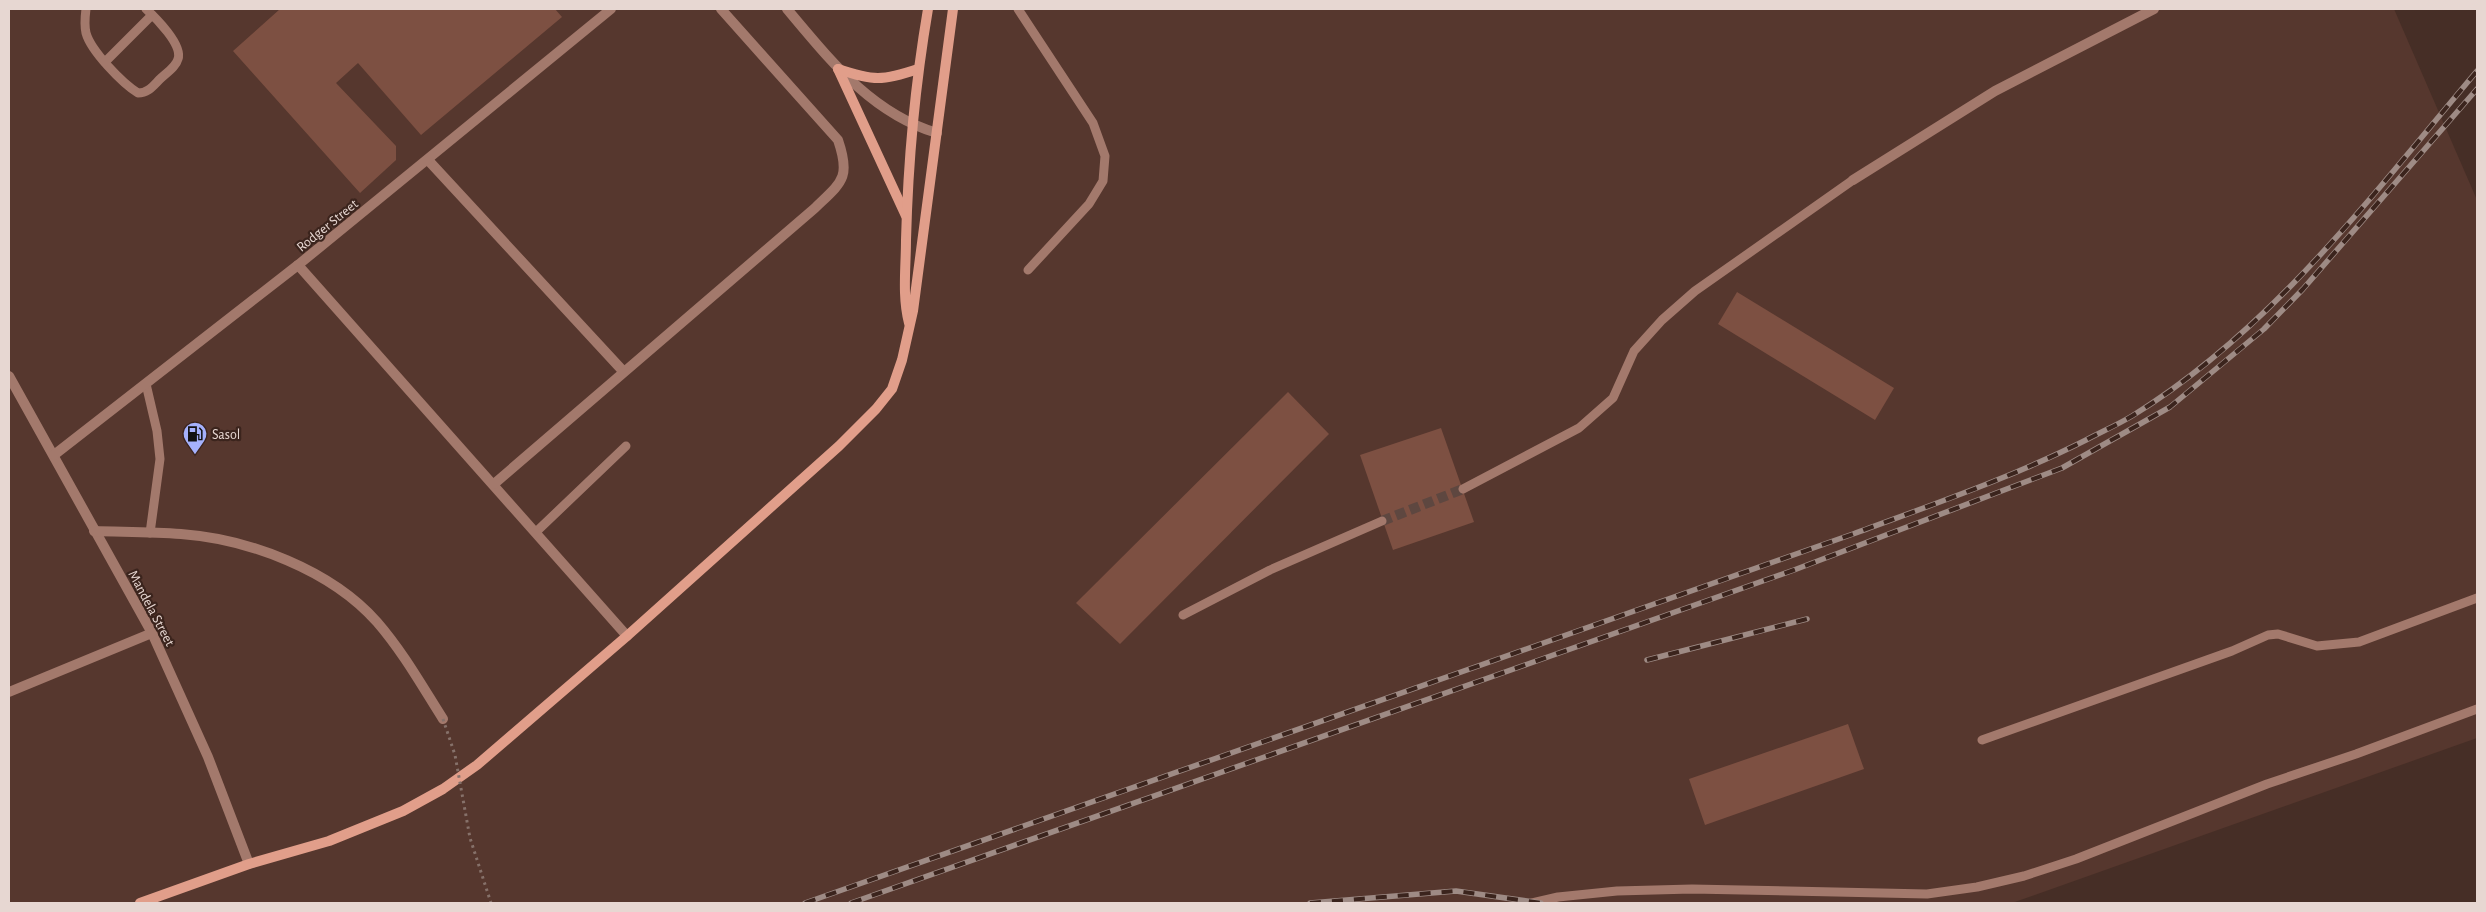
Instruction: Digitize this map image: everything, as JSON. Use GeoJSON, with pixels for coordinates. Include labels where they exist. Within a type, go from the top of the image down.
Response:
{"type":"FeatureCollection","features":[{"type":"Feature","properties":{"kind":"main road"},"geometry":{"type":"LineString","coordinates":[[909,324],[905,309],[912,126],[918,69],[928,9]]}},
{"type":"Feature","properties":{"kind":"main road"},"geometry":{"type":"LineString","coordinates":[[140,903],[250,864],[329,841],[403,811],[443,789],[477,765],[627,636],[839,446],[876,409],[892,389],[902,360],[918,278],[953,9]]}},
{"type":"Feature","properties":{"kind":"main road"},"geometry":{"type":"LineString","coordinates":[[838,69],[875,79],[888,79],[918,69]]}},
{"type":"Feature","properties":{"kind":"main road"},"geometry":{"type":"LineString","coordinates":[[838,69],[907,218]]}},
{"type":"Feature","properties":{"kind":"street","name":"Rodger Street"},"geometry":{"type":"LineString","coordinates":[[54,455],[298,265],[611,9]]}},
{"type":"Feature","properties":{"kind":"street"},"geometry":{"type":"LineString","coordinates":[[494,484],[623,371],[815,208],[835,189],[845,171],[846,162],[838,140],[721,9]]}},
{"type":"Feature","properties":{"kind":"street"},"geometry":{"type":"LineString","coordinates":[[786,9],[838,69],[866,94],[912,126],[937,133]]}},
{"type":"Feature","properties":{"kind":"street"},"geometry":{"type":"LineString","coordinates":[[1853,180],[1994,91],[2154,9]]}},
{"type":"Feature","properties":{"kind":"street"},"geometry":{"type":"LineString","coordinates":[[428,160],[623,371]]}},
{"type":"Feature","properties":{"kind":"street"},"geometry":{"type":"LineString","coordinates":[[298,265],[627,636]]}},
{"type":"Feature","properties":{"kind":"street","name":"Mandela Street"},"geometry":{"type":"LineString","coordinates":[[9,376],[152,633],[208,757],[250,864]]}},
{"type":"Feature","properties":{"kind":"street"},"geometry":{"type":"LineString","coordinates":[[94,531],[183,534],[229,542],[293,561],[334,584],[376,621],[404,657],[443,719]]}},
{"type":"Feature","properties":{"kind":"street"},"geometry":{"type":"LineString","coordinates":[[9,692],[152,633]]}},
{"type":"Feature","properties":{"kind":"lane"},"geometry":{"type":"LineString","coordinates":[[86,9],[84,22],[86,34],[105,62],[138,93],[149,90],[176,64],[179,51],[173,39],[149,12],[105,62]]}},
{"type":"Feature","properties":{"kind":"lane"},"geometry":{"type":"LineString","coordinates":[[1018,9],[1093,123],[1105,156],[1102,181],[1089,204],[1028,270]]}},
{"type":"Feature","properties":{"kind":"lane"},"geometry":{"type":"LineString","coordinates":[[1463,489],[1579,428],[1613,398],[1634,351],[1662,320],[1703,286],[1853,180]]}},
{"type":"Feature","properties":{"kind":"lane"},"geometry":{"type":"LineString","coordinates":[[146,384],[157,431],[160,459],[150,533]]}},
{"type":"Feature","properties":{"kind":"lane"},"geometry":{"type":"LineString","coordinates":[[536,532],[626,446]]}},
{"type":"Feature","properties":{"kind":"lane"},"geometry":{"type":"LineString","coordinates":[[1183,615],[1270,570],[1382,521]]}},
{"type":"Feature","properties":{"kind":"lane"},"geometry":{"type":"LineString","coordinates":[[1982,740],[2232,651],[2268,635],[2286,636],[2317,646],[2359,642],[2477,598]]}},
{"type":"Feature","properties":{"kind":"lane"},"geometry":{"type":"LineString","coordinates":[[1532,903],[1558,897],[1617,891],[1692,889],[1927,894],[1977,887],[2024,876],[2076,859],[2267,784],[2356,754],[2477,709]]}},
{"type":"Feature","properties":{"kind":"path"},"geometry":{"type":"LineString","coordinates":[[443,719],[455,755],[470,838],[491,903]]}},
{"type":"Feature","properties":{"kind":"shaded area"},"geometry":{"type":"Polygon","coordinates":[[[9,9],[2394,9],[2477,200],[2477,738],[2012,903],[9,903],[9,9]]]}},
{"type":"Feature","properties":{"kind":"building"},"geometry":{"type":"Polygon","coordinates":[[[280,9],[555,9],[562,17],[421,135],[358,63],[336,83],[396,146],[396,160],[360,193],[233,51],[280,9]]]}},
{"type":"Feature","properties":{"kind":"building"},"geometry":{"type":"Polygon","coordinates":[[[1737,292],[1894,388],[1875,420],[1718,324],[1737,292]]]}},
{"type":"Feature","properties":{"kind":"building"},"geometry":{"type":"Polygon","coordinates":[[[1288,392],[1329,434],[1120,644],[1076,603],[1288,392]]]}},
{"type":"Feature","properties":{"kind":"building"},"geometry":{"type":"Polygon","coordinates":[[[1441,428],[1474,522],[1393,550],[1360,455],[1441,428]]]}},
{"type":"Feature","properties":{"kind":"building"},"geometry":{"type":"Polygon","coordinates":[[[1848,724],[1864,769],[1705,825],[1689,779],[1848,724]]]}},
{"type":"Feature","properties":{"kind":"tunnel"},"geometry":{"type":"LineString","coordinates":[[1382,521],[1463,489]]}},
{"type":"Feature","properties":{"kind":"railway"},"geometry":{"type":"LineString","coordinates":[[805,903],[1853,534],[2000,479],[2058,454],[2132,416],[2183,382],[2275,302],[2359,212],[2477,71]]}},
{"type":"Feature","properties":{"kind":"railway"},"geometry":{"type":"LineString","coordinates":[[851,903],[1794,570],[2062,468],[2170,407],[2264,329],[2303,289],[2477,89]]}},
{"type":"Feature","properties":{"kind":"railway"},"geometry":{"type":"LineString","coordinates":[[1647,660],[1807,619]]}},
{"type":"Feature","properties":{"kind":"railway"},"geometry":{"type":"LineString","coordinates":[[1310,903],[1456,891],[1541,903]]}},
{"type":"Feature","properties":{"kind":"place","name":"Sasol"},"geometry":{"type":"Point","coordinates":[195,455]}}]}
